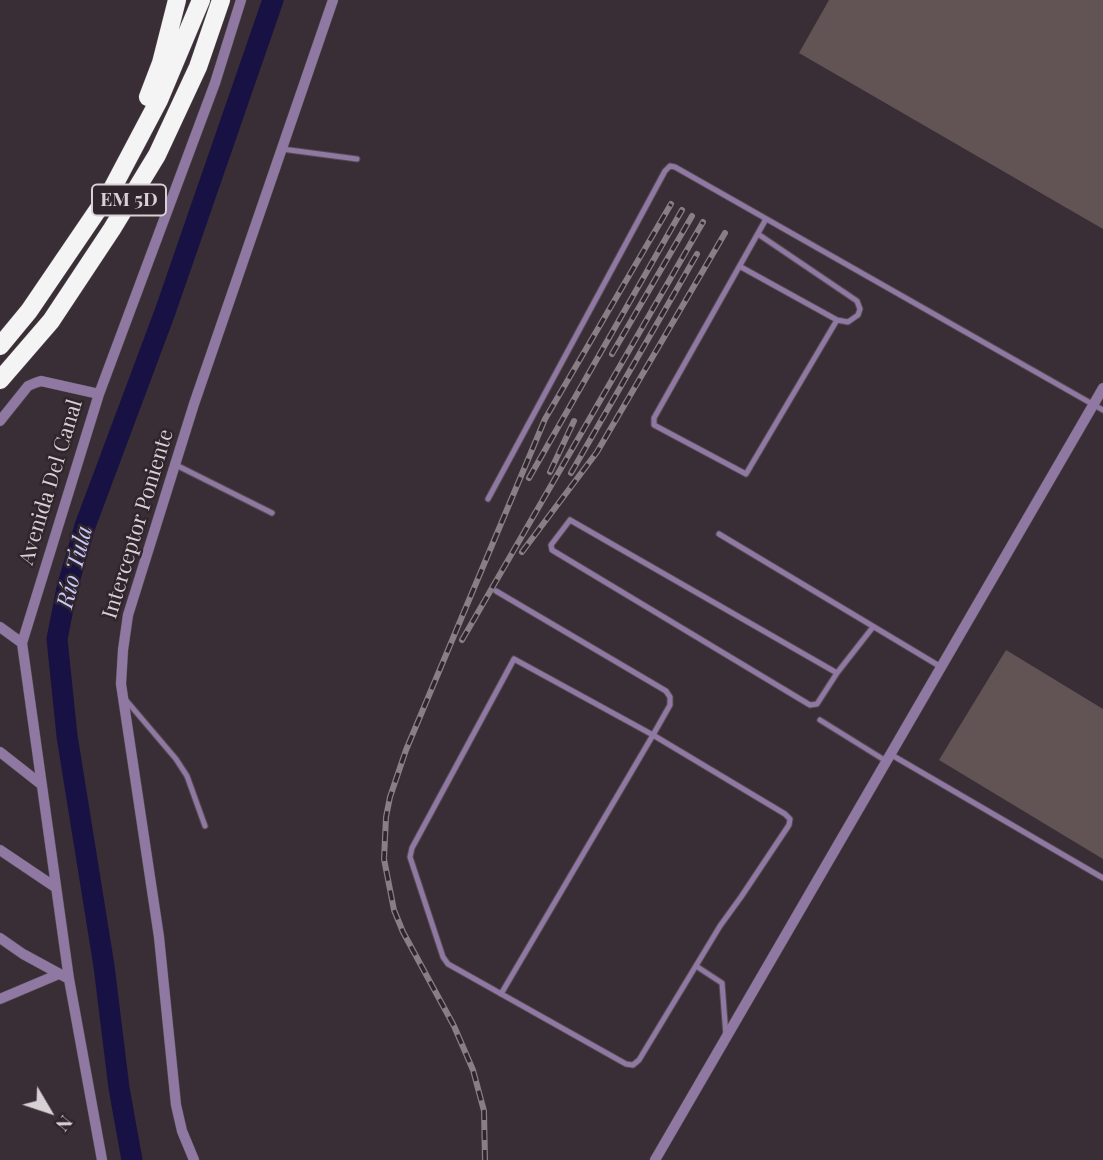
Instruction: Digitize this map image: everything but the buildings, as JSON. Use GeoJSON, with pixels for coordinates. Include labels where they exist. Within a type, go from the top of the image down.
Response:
{"type":"FeatureCollection","features":[{"type":"Feature","properties":{"kind":"highway"},"geometry":{"type":"LineString","coordinates":[[89,226],[93,202],[130,138],[149,96],[161,63],[177,0]]}},
{"type":"Feature","properties":{"kind":"highway","name":"EM 5D"},"geometry":{"type":"LineString","coordinates":[[0,346],[29,311],[89,226],[137,144],[159,100],[201,0]]}},
{"type":"Feature","properties":{"kind":"highway","name":"EM 5D"},"geometry":{"type":"LineString","coordinates":[[0,380],[51,321],[112,229],[156,155],[198,67],[221,0]]}},
{"type":"Feature","properties":{"kind":"street","name":"Avenida Del Canal"},"geometry":{"type":"LineString","coordinates":[[102,1160],[69,979],[22,643],[99,394],[215,83],[242,0]]}},
{"type":"Feature","properties":{"kind":"street","name":"Interceptor Poniente"},"geometry":{"type":"LineString","coordinates":[[194,1160],[182,1131],[176,1105],[159,937],[121,684],[123,650],[128,615],[176,465],[333,0]]}},
{"type":"Feature","properties":{"kind":"street"},"geometry":{"type":"LineString","coordinates":[[0,421],[29,386],[41,381],[99,394]]}},
{"type":"Feature","properties":{"kind":"street"},"geometry":{"type":"LineString","coordinates":[[655,1160],[1103,388]]}},
{"type":"Feature","properties":{"kind":"street"},"geometry":{"type":"LineString","coordinates":[[0,627],[22,643]]}},
{"type":"Feature","properties":{"kind":"street"},"geometry":{"type":"LineString","coordinates":[[0,752],[42,785]]}},
{"type":"Feature","properties":{"kind":"street"},"geometry":{"type":"LineString","coordinates":[[0,850],[55,887]]}},
{"type":"Feature","properties":{"kind":"street"},"geometry":{"type":"LineString","coordinates":[[0,938],[69,979]]}},
{"type":"Feature","properties":{"kind":"street"},"geometry":{"type":"LineString","coordinates":[[0,999],[59,974]]}},
{"type":"Feature","properties":{"kind":"lane"},"geometry":{"type":"LineString","coordinates":[[282,149],[357,159]]}},
{"type":"Feature","properties":{"kind":"lane"},"geometry":{"type":"LineString","coordinates":[[488,499],[670,166],[1103,410]]}},
{"type":"Feature","properties":{"kind":"lane"},"geometry":{"type":"LineString","coordinates":[[766,219],[652,422],[698,450],[746,474],[837,320]]}},
{"type":"Feature","properties":{"kind":"lane"},"geometry":{"type":"LineString","coordinates":[[741,267],[837,320],[853,321],[860,309],[857,300],[758,234]]}},
{"type":"Feature","properties":{"kind":"lane"},"geometry":{"type":"LineString","coordinates":[[176,465],[272,513]]}},
{"type":"Feature","properties":{"kind":"lane"},"geometry":{"type":"LineString","coordinates":[[837,673],[574,521],[566,523],[551,545],[552,550],[810,705],[817,704],[873,627]]}},
{"type":"Feature","properties":{"kind":"lane"},"geometry":{"type":"LineString","coordinates":[[719,534],[941,667]]}},
{"type":"Feature","properties":{"kind":"lane"},"geometry":{"type":"LineString","coordinates":[[496,592],[666,691],[670,697],[670,705],[653,735],[501,994]]}},
{"type":"Feature","properties":{"kind":"lane"},"geometry":{"type":"LineString","coordinates":[[517,660],[653,735],[790,819],[789,825],[696,966],[639,1060],[633,1065],[626,1064],[445,961],[410,854],[511,662],[517,660]]}},
{"type":"Feature","properties":{"kind":"lane"},"geometry":{"type":"LineString","coordinates":[[123,696],[187,776],[205,826]]}},
{"type":"Feature","properties":{"kind":"lane"},"geometry":{"type":"LineString","coordinates":[[820,720],[1103,878]]}},
{"type":"Feature","properties":{"kind":"lane"},"geometry":{"type":"LineString","coordinates":[[696,966],[722,983],[726,1038]]}},
{"type":"Feature","properties":{"kind":"waterway","name":"Río Tula"},"geometry":{"type":"LineString","coordinates":[[132,1160],[67,736],[57,639],[67,588],[85,526],[165,312],[273,0]]}},
{"type":"Feature","properties":{"kind":"railway"},"geometry":{"type":"LineString","coordinates":[[485,1160],[484,1111],[473,1070],[454,1026],[403,932],[394,910],[384,859],[386,817],[406,750],[545,419],[671,204]]}},
{"type":"Feature","properties":{"kind":"railway"},"geometry":{"type":"LineString","coordinates":[[529,478],[682,210]]}},
{"type":"Feature","properties":{"kind":"railway"},"geometry":{"type":"LineString","coordinates":[[612,354],[692,216]]}},
{"type":"Feature","properties":{"kind":"railway"},"geometry":{"type":"LineString","coordinates":[[462,640],[703,222]]}},
{"type":"Feature","properties":{"kind":"railway"},"geometry":{"type":"LineString","coordinates":[[522,552],[597,452],[725,233]]}},
{"type":"Feature","properties":{"kind":"railway"},"geometry":{"type":"LineString","coordinates":[[571,473],[697,254]]}},
{"type":"Feature","properties":{"kind":"railway"},"geometry":{"type":"LineString","coordinates":[[550,472],[574,421]]}}]}
